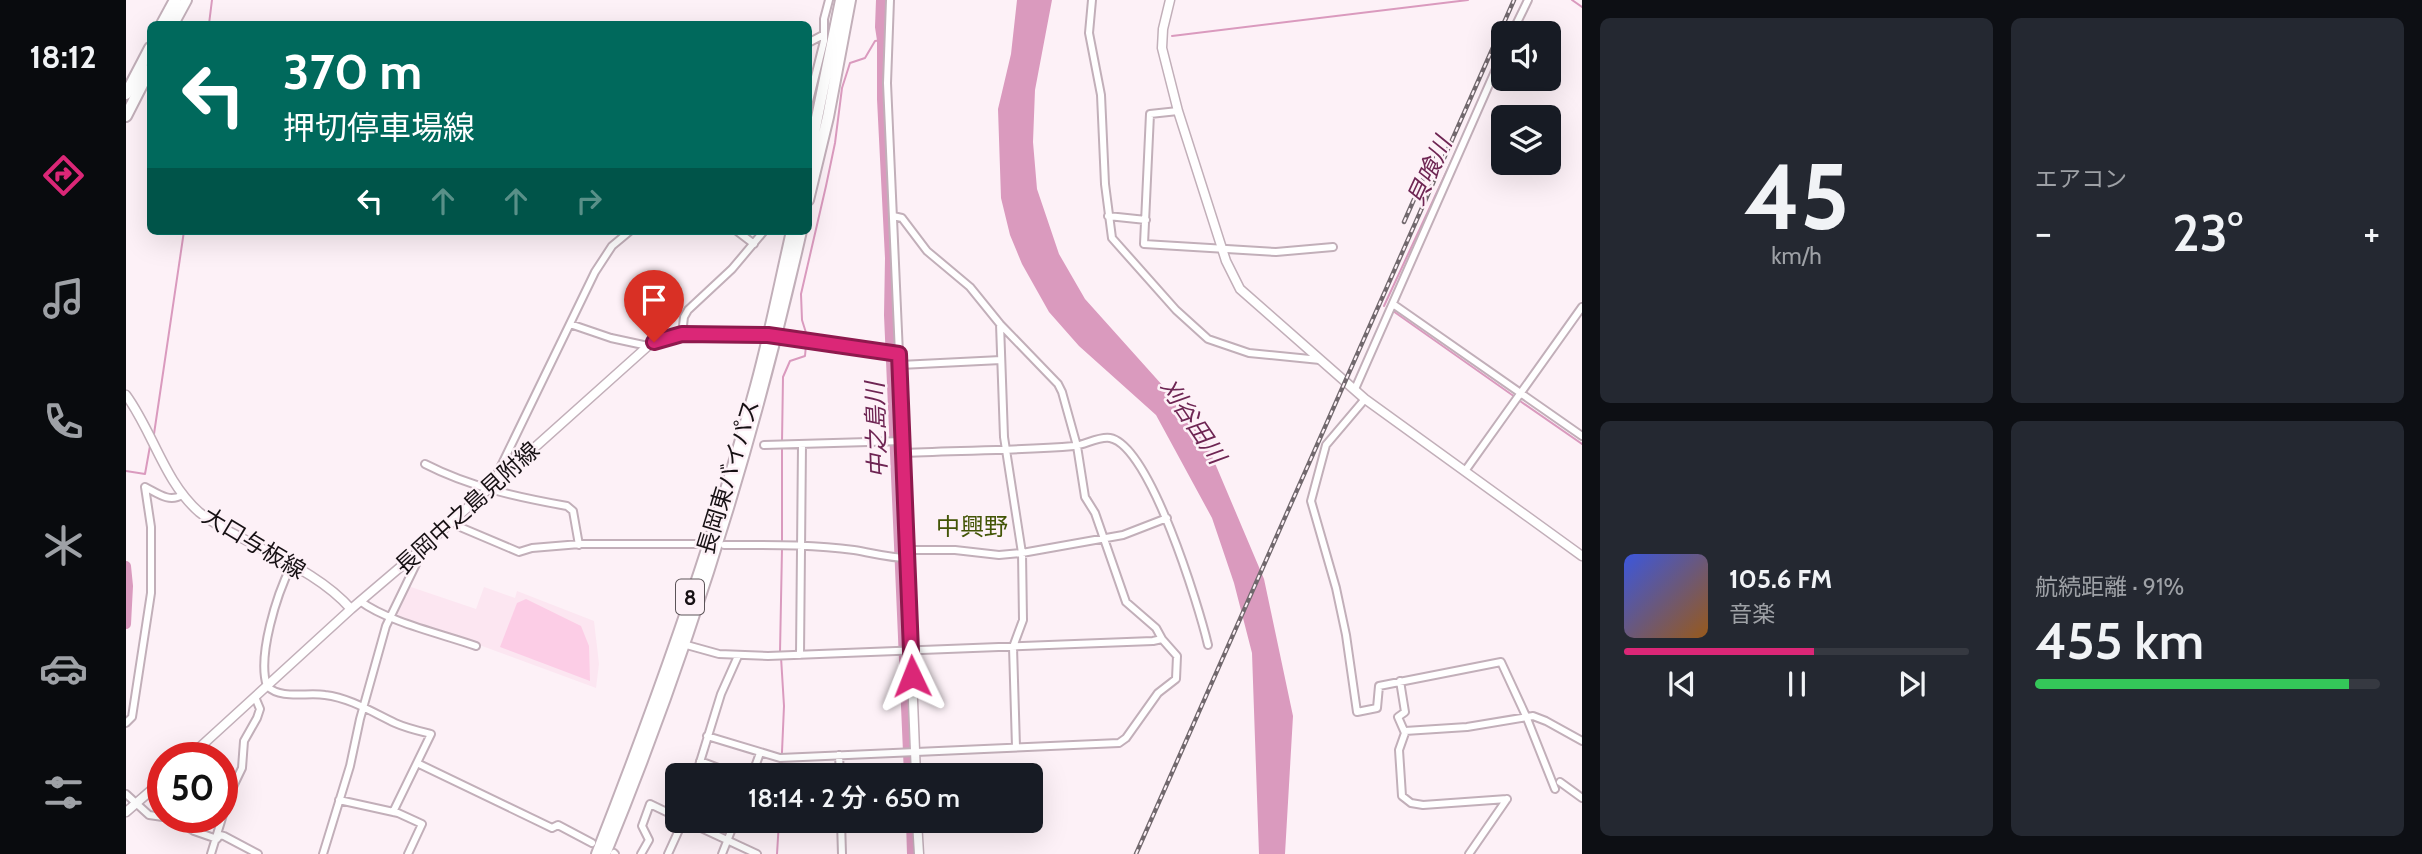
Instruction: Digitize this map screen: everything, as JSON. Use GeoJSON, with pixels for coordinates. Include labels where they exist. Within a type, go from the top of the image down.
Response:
{"type":"FeatureCollection","features":[{"type":"Feature","properties":{"kind":"highway"},"geometry":{"type":"LineString","coordinates":[[164,21],[175,0]]}},
{"type":"Feature","properties":{"kind":"highway"},"geometry":{"type":"LineString","coordinates":[[175,21],[186,0]]}},
{"type":"Feature","properties":{"kind":"highway"},"geometry":{"type":"LineString","coordinates":[[814,116],[847,3]]}},
{"type":"Feature","properties":{"kind":"highway"},"geometry":{"type":"LineString","coordinates":[[812,183],[828,117],[847,3]]}},
{"type":"Feature","properties":{"kind":"highway"},"geometry":{"type":"LineString","coordinates":[[126,94],[147,54]]}},
{"type":"Feature","properties":{"kind":"highway"},"geometry":{"type":"LineString","coordinates":[[126,116],[147,75]]}},
{"type":"Feature","properties":{"kind":"highway","name":"8"},"geometry":{"type":"LineString","coordinates":[[773,336],[791,235]]}},
{"type":"Feature","properties":{"kind":"highway","name":"8"},"geometry":{"type":"LineString","coordinates":[[773,336],[800,235]]}},
{"type":"Feature","properties":{"kind":"highway","name":"長岡東バイパス"},"geometry":{"type":"LineString","coordinates":[[605,854],[683,645],[745,452],[773,336]]}},
{"type":"Feature","properties":{"kind":"highway","name":"長岡東バイパス"},"geometry":{"type":"LineString","coordinates":[[597,854],[678,633],[773,336]]}},
{"type":"Feature","properties":{"kind":"main road"},"geometry":{"type":"LineString","coordinates":[[1170,0],[1163,29],[1162,48],[1178,111],[1223,250],[1240,289],[1365,400],[1582,556]]}},
{"type":"Feature","properties":{"kind":"main road","name":"長岡中之島見附線"},"geometry":{"type":"LineString","coordinates":[[206,742],[351,609],[648,346],[664,337],[682,334],[773,336],[899,354]]}},
{"type":"Feature","properties":{"kind":"main road"},"geometry":{"type":"LineString","coordinates":[[899,354],[908,554],[907,650],[916,763]]}},
{"type":"Feature","properties":{"kind":"main road","name":"大口与板線"},"geometry":{"type":"LineString","coordinates":[[126,395],[142,419],[182,495],[200,513],[326,585],[351,609]]}},
{"type":"Feature","properties":{"kind":"main road"},"geometry":{"type":"LineString","coordinates":[[126,812],[147,794]]}},
{"type":"Feature","properties":{"kind":"main road"},"geometry":{"type":"LineString","coordinates":[[918,833],[919,854]]}},
{"type":"Feature","properties":{"kind":"street"},"geometry":{"type":"LineString","coordinates":[[812,89],[824,41],[824,19],[829,0]]}},
{"type":"Feature","properties":{"kind":"street"},"geometry":{"type":"LineString","coordinates":[[847,3],[859,0]]}},
{"type":"Feature","properties":{"kind":"street"},"geometry":{"type":"LineString","coordinates":[[890,0],[887,83],[899,354]]}},
{"type":"Feature","properties":{"kind":"street"},"geometry":{"type":"LineString","coordinates":[[1092,0],[1089,33],[1101,95],[1108,216],[1112,238],[1118,248],[1176,310],[1208,339],[1249,353],[1322,360]]}},
{"type":"Feature","properties":{"kind":"street"},"geometry":{"type":"LineString","coordinates":[[1518,21],[1528,0]]}},
{"type":"Feature","properties":{"kind":"street"},"geometry":{"type":"LineString","coordinates":[[812,41],[823,35]]}},
{"type":"Feature","properties":{"kind":"street"},"geometry":{"type":"LineString","coordinates":[[1355,389],[1491,81]]}},
{"type":"Feature","properties":{"kind":"street"},"geometry":{"type":"LineString","coordinates":[[1178,111],[1150,114],[1144,244],[1276,252],[1333,247]]}},
{"type":"Feature","properties":{"kind":"street"},"geometry":{"type":"LineString","coordinates":[[707,736],[780,758],[1123,741],[1158,693],[1176,679],[1177,656],[1156,628],[1126,603],[1083,489],[1077,446],[1058,384],[1000,324],[970,287],[927,251],[902,218],[893,216]]}},
{"type":"Feature","properties":{"kind":"street"},"geometry":{"type":"LineString","coordinates":[[1108,216],[1146,219]]}},
{"type":"Feature","properties":{"kind":"street"},"geometry":{"type":"LineString","coordinates":[[499,479],[498,472],[595,272],[609,250],[626,235]]}},
{"type":"Feature","properties":{"kind":"street"},"geometry":{"type":"LineString","coordinates":[[742,235],[754,244]]}},
{"type":"Feature","properties":{"kind":"street"},"geometry":{"type":"LineString","coordinates":[[682,334],[684,317],[688,310],[761,235]]}},
{"type":"Feature","properties":{"kind":"street"},"geometry":{"type":"LineString","coordinates":[[1394,304],[1582,436]]}},
{"type":"Feature","properties":{"kind":"street"},"geometry":{"type":"LineString","coordinates":[[1465,471],[1582,307]]}},
{"type":"Feature","properties":{"kind":"street"},"geometry":{"type":"LineString","coordinates":[[570,324],[611,338],[648,346]]}},
{"type":"Feature","properties":{"kind":"street"},"geometry":{"type":"LineString","coordinates":[[1000,324],[1006,448],[1023,553],[1023,620],[1013,647],[1016,747]]}},
{"type":"Feature","properties":{"kind":"street"},"geometry":{"type":"LineString","coordinates":[[900,365],[1001,360]]}},
{"type":"Feature","properties":{"kind":"street"},"geometry":{"type":"LineString","coordinates":[[1365,400],[1326,445],[1311,507],[1336,588],[1357,712],[1377,708],[1379,686],[1501,662],[1555,789]]}},
{"type":"Feature","properties":{"kind":"street"},"geometry":{"type":"LineString","coordinates":[[904,453],[1077,446],[1106,437],[1112,438],[1124,446],[1135,459],[1167,518],[1191,584],[1208,645]]}},
{"type":"Feature","properties":{"kind":"street"},"geometry":{"type":"LineString","coordinates":[[764,445],[903,441]]}},
{"type":"Feature","properties":{"kind":"street"},"geometry":{"type":"LineString","coordinates":[[800,655],[802,445]]}},
{"type":"Feature","properties":{"kind":"street"},"geometry":{"type":"LineString","coordinates":[[425,464],[447,476],[488,489],[571,508],[579,545]]}},
{"type":"Feature","properties":{"kind":"street"},"geometry":{"type":"LineString","coordinates":[[126,723],[132,717],[151,593],[151,527],[145,486],[167,498],[182,495]]}},
{"type":"Feature","properties":{"kind":"street"},"geometry":{"type":"LineString","coordinates":[[724,545],[855,550],[883,557],[954,551],[999,555],[1123,535],[1167,518]]}},
{"type":"Feature","properties":{"kind":"street"},"geometry":{"type":"LineString","coordinates":[[453,520],[460,527],[519,552],[532,548],[579,545],[697,544]]}},
{"type":"Feature","properties":{"kind":"street"},"geometry":{"type":"LineString","coordinates":[[323,854],[350,766],[389,616],[418,560],[418,552]]}},
{"type":"Feature","properties":{"kind":"street"},"geometry":{"type":"LineString","coordinates":[[291,566],[275,604],[263,666],[267,686],[278,693],[326,695],[364,707],[398,724],[431,734],[393,812]]}},
{"type":"Feature","properties":{"kind":"street"},"geometry":{"type":"LineString","coordinates":[[360,601],[370,609],[476,646]]}},
{"type":"Feature","properties":{"kind":"street"},"geometry":{"type":"LineString","coordinates":[[683,645],[738,656],[1162,639]]}},
{"type":"Feature","properties":{"kind":"street"},"geometry":{"type":"LineString","coordinates":[[705,763],[700,761],[707,736],[721,694],[738,656]]}},
{"type":"Feature","properties":{"kind":"street"},"geometry":{"type":"LineString","coordinates":[[1400,681],[1405,712],[1398,717],[1405,733]]}},
{"type":"Feature","properties":{"kind":"street"},"geometry":{"type":"LineString","coordinates":[[211,854],[229,795],[242,768],[244,741],[260,709],[255,697]]}},
{"type":"Feature","properties":{"kind":"street"},"geometry":{"type":"LineString","coordinates":[[1469,854],[1507,799],[1423,805],[1411,803],[1402,796],[1399,750],[1405,731],[1467,727],[1526,716],[1546,720],[1582,741]]}},
{"type":"Feature","properties":{"kind":"street"},"geometry":{"type":"LineString","coordinates":[[757,763],[761,753]]}},
{"type":"Feature","properties":{"kind":"street"},"geometry":{"type":"LineString","coordinates":[[839,755],[839,763]]}},
{"type":"Feature","properties":{"kind":"street"},"geometry":{"type":"LineString","coordinates":[[417,763],[552,828],[558,825],[592,843]]}},
{"type":"Feature","properties":{"kind":"street"},"geometry":{"type":"LineString","coordinates":[[1560,782],[1582,798]]}},
{"type":"Feature","properties":{"kind":"street"},"geometry":{"type":"LineString","coordinates":[[126,794],[147,814]]}},
{"type":"Feature","properties":{"kind":"street"},"geometry":{"type":"LineString","coordinates":[[339,800],[393,812],[422,824],[408,854]]}},
{"type":"Feature","properties":{"kind":"street"},"geometry":{"type":"LineString","coordinates":[[641,854],[649,840],[642,826],[650,804],[665,811]]}},
{"type":"Feature","properties":{"kind":"street"},"geometry":{"type":"LineString","coordinates":[[200,833],[217,839]]}},
{"type":"Feature","properties":{"kind":"street"},"geometry":{"type":"LineString","coordinates":[[668,854],[678,833]]}},
{"type":"Feature","properties":{"kind":"street"},"geometry":{"type":"LineString","coordinates":[[710,833],[757,854]]}},
{"type":"Feature","properties":{"kind":"street"},"geometry":{"type":"LineString","coordinates":[[722,854],[731,833]]}},
{"type":"Feature","properties":{"kind":"street"},"geometry":{"type":"LineString","coordinates":[[841,833],[842,854]]}},
{"type":"Feature","properties":{"kind":"street"},"geometry":{"type":"LineString","coordinates":[[217,839],[220,835],[224,836],[258,854]]}},
{"type":"Feature","properties":{"kind":"shaded area"},"geometry":{"type":"Polygon","coordinates":[[[1017,0],[1052,0],[1035,90],[1033,142],[1037,189],[1059,254],[1085,299],[1172,396],[1206,442],[1264,579],[1293,716],[1285,854],[1259,854],[1252,653],[1234,583],[1212,518],[1156,415],[1079,346],[1049,312],[1022,264],[1010,235],[1001,198],[998,109],[1011,54],[1017,0]]]}},
{"type":"Feature","properties":{"kind":"shaded area"},"geometry":{"type":"Polygon","coordinates":[[[408,586],[476,609],[484,587],[515,598],[517,591],[594,621],[599,664],[596,688],[395,614],[408,586]]]}},
{"type":"Feature","properties":{"kind":"shaded area"},"geometry":{"type":"Polygon","coordinates":[[[526,599],[581,626],[589,646],[590,681],[500,647],[517,603],[526,599]]]}},
{"type":"Feature","properties":{"kind":"waterway"},"geometry":{"type":"LineString","coordinates":[[209,21],[212,0]]}},
{"type":"Feature","properties":{"kind":"waterway","name":"中之島川"},"geometry":{"type":"LineString","coordinates":[[881,0],[882,99],[890,258],[889,315],[908,763]]}},
{"type":"Feature","properties":{"kind":"waterway"},"geometry":{"type":"LineString","coordinates":[[1172,36],[1468,0]]}},
{"type":"Feature","properties":{"kind":"waterway"},"geometry":{"type":"LineString","coordinates":[[1572,0],[1582,7]]}},
{"type":"Feature","properties":{"kind":"waterway"},"geometry":{"type":"LineString","coordinates":[[807,336],[802,320],[801,294],[835,143],[842,88],[850,63],[865,58],[875,41],[882,40]]}},
{"type":"Feature","properties":{"kind":"waterway","name":"貝喰川"},"geometry":{"type":"LineString","coordinates":[[1384,306],[1463,136]]}},
{"type":"Feature","properties":{"kind":"waterway"},"geometry":{"type":"LineString","coordinates":[[154,434],[183,235]]}},
{"type":"Feature","properties":{"kind":"waterway","name":"貝喰川"},"geometry":{"type":"LineString","coordinates":[[1393,311],[1515,397]]}},
{"type":"Feature","properties":{"kind":"waterway"},"geometry":{"type":"LineString","coordinates":[[782,442],[783,377],[790,361],[805,356],[806,345]]}},
{"type":"Feature","properties":{"kind":"waterway","name":"貝喰川"},"geometry":{"type":"LineString","coordinates":[[1520,401],[1582,444]]}},
{"type":"Feature","properties":{"kind":"waterway"},"geometry":{"type":"LineString","coordinates":[[126,471],[145,474],[150,446]]}},
{"type":"Feature","properties":{"kind":"waterway"},"geometry":{"type":"LineString","coordinates":[[782,448],[782,543]]}},
{"type":"Feature","properties":{"kind":"waterway"},"geometry":{"type":"LineString","coordinates":[[780,652],[782,549]]}},
{"type":"Feature","properties":{"kind":"waterway"},"geometry":{"type":"LineString","coordinates":[[126,566],[126,624]]}},
{"type":"Feature","properties":{"kind":"waterway"},"geometry":{"type":"LineString","coordinates":[[781,657],[784,706],[782,763]]}},
{"type":"Feature","properties":{"kind":"waterway"},"geometry":{"type":"LineString","coordinates":[[777,854],[778,833]]}},
{"type":"Feature","properties":{"kind":"waterway","name":"中之島川"},"geometry":{"type":"LineString","coordinates":[[911,833],[912,854]]}},
{"type":"Feature","properties":{"kind":"railway"},"geometry":{"type":"LineString","coordinates":[[1136,854],[1514,0]]}},
{"type":"Feature","properties":{"kind":"railway"},"geometry":{"type":"LineString","coordinates":[[1404,222],[1434,154]]}},
{"type":"Feature","properties":{"kind":"district","name":"中興野"},"geometry":{"type":"Point","coordinates":[972,526]}},
{"type":"Feature","properties":{"kind":"route"},"geometry":{"type":"LineString","coordinates":[[654,342],[682,334],[768,335],[899,354],[912,676]]}},
{"type":"Feature","properties":{"kind":"water label","name":"刈谷田川"},"geometry":{"type":"Point","coordinates":[1193,421]}}]}
